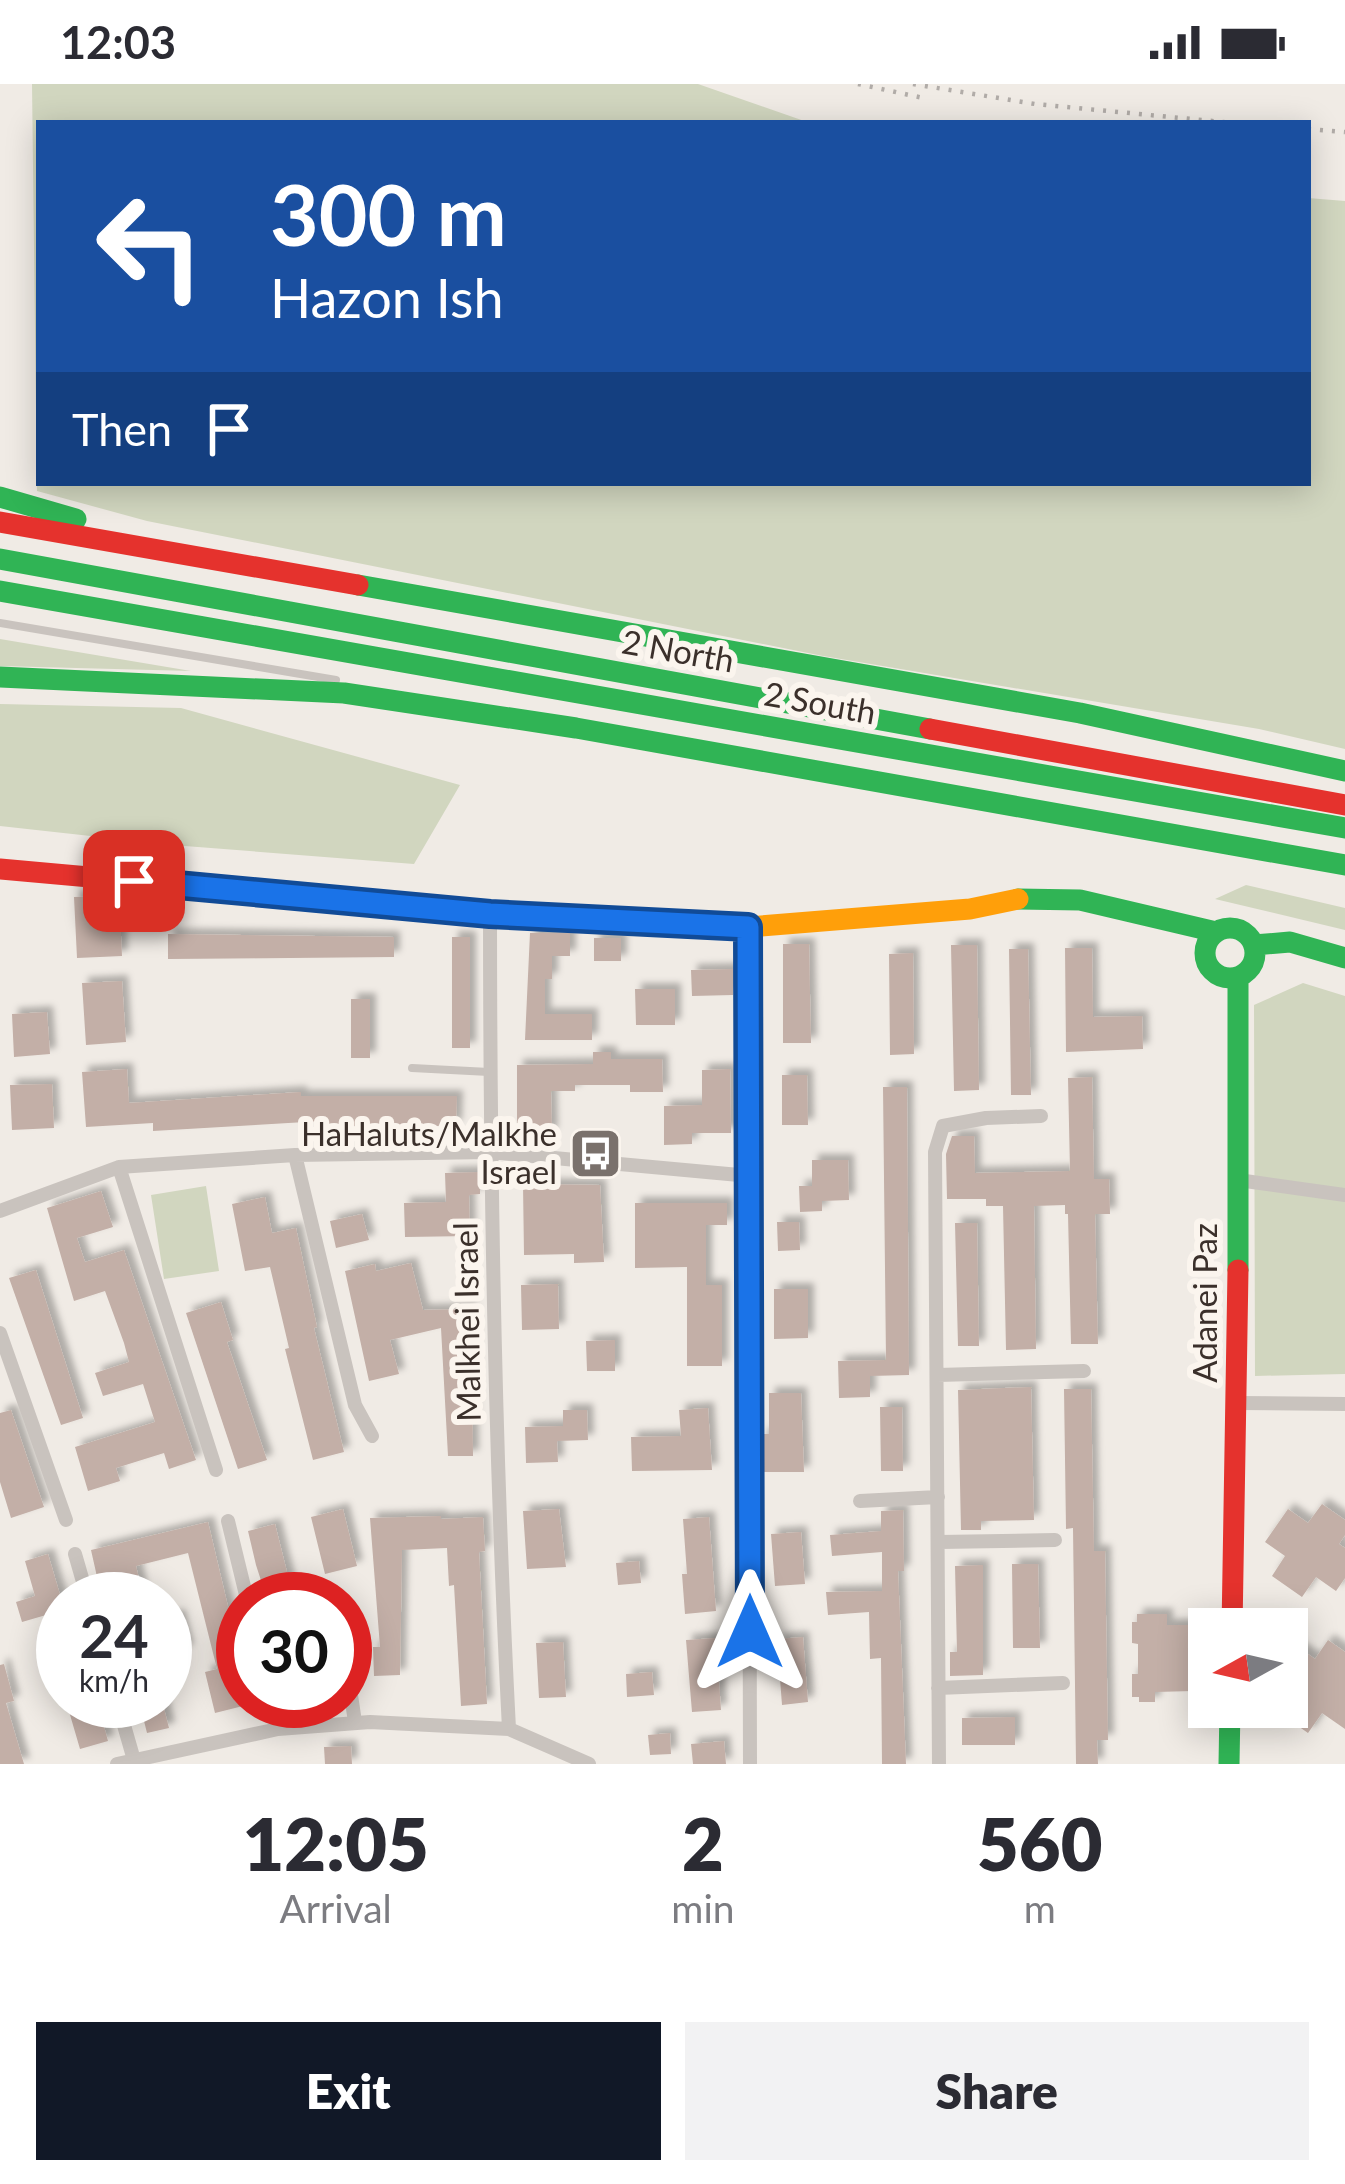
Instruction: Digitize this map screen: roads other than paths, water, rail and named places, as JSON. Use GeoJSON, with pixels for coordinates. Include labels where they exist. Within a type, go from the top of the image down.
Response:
{"type":"FeatureCollection","features":[{"type":"Feature","properties":{"kind":"main road"},"geometry":{"type":"LineString","coordinates":[[0,497],[266,569]]}},
{"type":"Feature","properties":{"kind":"main road"},"geometry":{"type":"LineString","coordinates":[[0,522],[1080,713],[1345,771]]}},
{"type":"Feature","properties":{"kind":"main road","name":"2 North"},"geometry":{"type":"LineString","coordinates":[[0,559],[1345,805]]}},
{"type":"Feature","properties":{"kind":"main road","name":"2 South"},"geometry":{"type":"LineString","coordinates":[[0,591],[1345,828]]}},
{"type":"Feature","properties":{"kind":"main road"},"geometry":{"type":"LineString","coordinates":[[0,677],[344,693],[576,728],[1345,866]]}},
{"type":"Feature","properties":{"kind":"main road"},"geometry":{"type":"LineString","coordinates":[[0,869],[490,914],[748,927],[970,909],[1027,897],[1080,900],[1216,932],[1232,928],[1244,932],[1254,945],[1252,966],[1238,977],[1220,976],[1208,964],[1206,947],[1216,932]]}},
{"type":"Feature","properties":{"kind":"main road"},"geometry":{"type":"LineString","coordinates":[[1254,945],[1290,942],[1338,958]]}},
{"type":"Feature","properties":{"kind":"main road","name":"Adanei Paz"},"geometry":{"type":"LineString","coordinates":[[1233,1608],[1238,1403],[1238,977]]}},
{"type":"Feature","properties":{"kind":"main road"},"geometry":{"type":"LineString","coordinates":[[1228,1764],[1229,1728]]}},
{"type":"Feature","properties":{"kind":"street","name":"Malkhei Israel"},"geometry":{"type":"LineString","coordinates":[[490,914],[497,1493],[509,1729]]}},
{"type":"Feature","properties":{"kind":"street"},"geometry":{"type":"LineString","coordinates":[[748,927],[750,1764]]}},
{"type":"Feature","properties":{"kind":"street"},"geometry":{"type":"LineString","coordinates":[[939,1764],[935,1152],[943,1126],[1041,1116]]}},
{"type":"Feature","properties":{"kind":"street"},"geometry":{"type":"LineString","coordinates":[[0,1210],[119,1167],[295,1155],[490,1152],[750,1176]]}},
{"type":"Feature","properties":{"kind":"street"},"geometry":{"type":"LineString","coordinates":[[295,1155],[355,1405],[372,1436]]}},
{"type":"Feature","properties":{"kind":"street"},"geometry":{"type":"LineString","coordinates":[[119,1167],[216,1470]]}},
{"type":"Feature","properties":{"kind":"street"},"geometry":{"type":"LineString","coordinates":[[1238,1180],[1345,1195]]}},
{"type":"Feature","properties":{"kind":"street"},"geometry":{"type":"LineString","coordinates":[[0,1333],[66,1520]]}},
{"type":"Feature","properties":{"kind":"street"},"geometry":{"type":"LineString","coordinates":[[938,1375],[1084,1372]]}},
{"type":"Feature","properties":{"kind":"street"},"geometry":{"type":"LineString","coordinates":[[1238,1403],[1345,1404]]}},
{"type":"Feature","properties":{"kind":"street"},"geometry":{"type":"LineString","coordinates":[[860,1501],[938,1497]]}},
{"type":"Feature","properties":{"kind":"street"},"geometry":{"type":"LineString","coordinates":[[228,1521],[240,1572]]}},
{"type":"Feature","properties":{"kind":"street"},"geometry":{"type":"LineString","coordinates":[[940,1542],[1055,1540]]}},
{"type":"Feature","properties":{"kind":"street"},"geometry":{"type":"LineString","coordinates":[[75,1554],[80,1572]]}},
{"type":"Feature","properties":{"kind":"street"},"geometry":{"type":"LineString","coordinates":[[938,1688],[1064,1683]]}},
{"type":"Feature","properties":{"kind":"street"},"geometry":{"type":"LineString","coordinates":[[372,1723],[509,1729],[589,1764]]}},
{"type":"Feature","properties":{"kind":"street"},"geometry":{"type":"LineString","coordinates":[[125,1728],[134,1760]]}},
{"type":"Feature","properties":{"kind":"street"},"geometry":{"type":"LineString","coordinates":[[117,1764],[289,1728]]}},
{"type":"Feature","properties":{"kind":"lane"},"geometry":{"type":"LineString","coordinates":[[0,623],[320,677],[576,728]]}},
{"type":"Feature","properties":{"kind":"lane"},"geometry":{"type":"LineString","coordinates":[[412,1068],[490,1072]]}},
{"type":"Feature","properties":{"kind":"railway"},"geometry":{"type":"LineString","coordinates":[[858,84],[928,99]]}},
{"type":"Feature","properties":{"kind":"railway"},"geometry":{"type":"LineString","coordinates":[[913,84],[1035,104],[1202,120]]}},
{"type":"Feature","properties":{"kind":"railway"},"geometry":{"type":"LineString","coordinates":[[1311,129],[1345,132]]}},
{"type":"Feature","properties":{"kind":"place","name":"HaHaluts/Malkhe Israel"},"geometry":{"type":"Point","coordinates":[596,1153]}}]}
